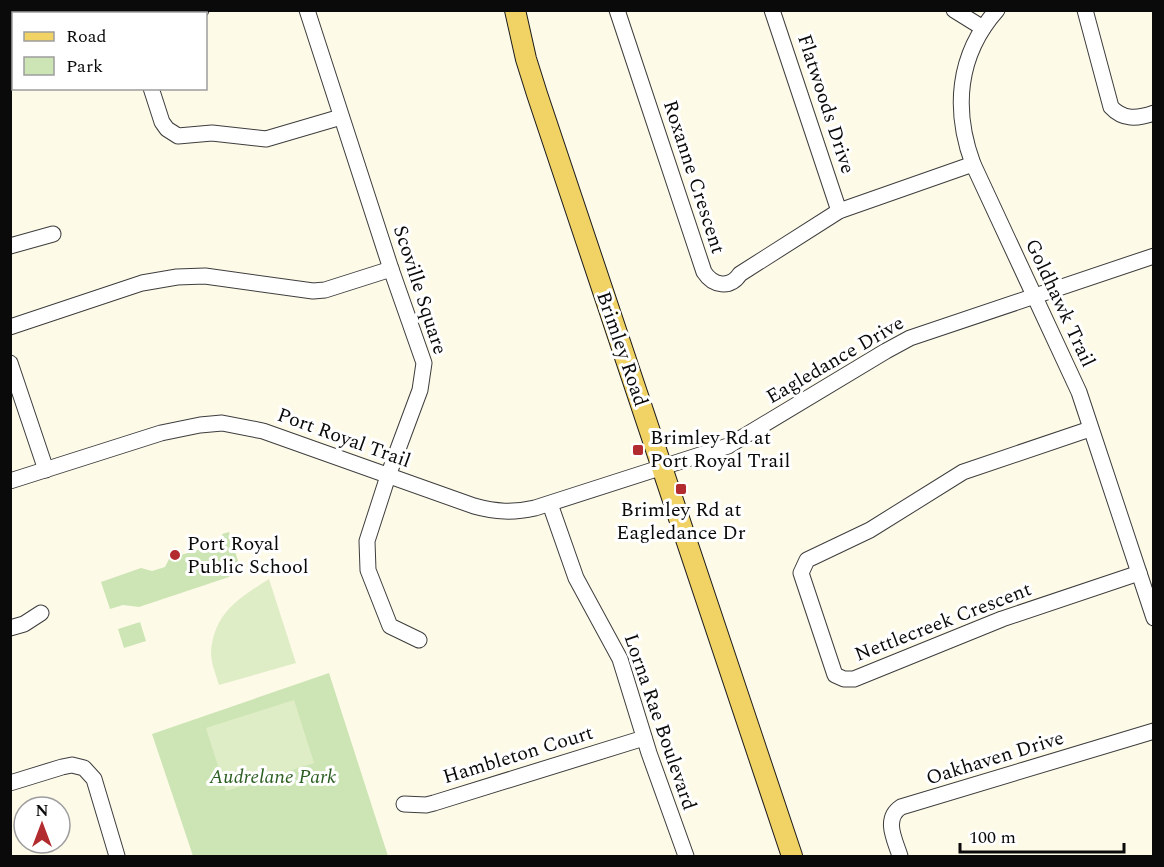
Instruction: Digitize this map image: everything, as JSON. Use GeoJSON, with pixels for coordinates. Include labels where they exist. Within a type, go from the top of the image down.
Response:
{"type":"FeatureCollection","features":[{"type":"Feature","properties":{"kind":"main road","name":"Brimley Road"},"geometry":{"type":"LineString","coordinates":[[515,10],[537,94],[792,856]]}},
{"type":"Feature","properties":{"kind":"street","name":"Scoville Square"},"geometry":{"type":"LineString","coordinates":[[307,10],[424,363],[420,390],[367,541],[368,570],[390,626],[419,640]]}},
{"type":"Feature","properties":{"kind":"street","name":"Roxanne Crescent"},"geometry":{"type":"LineString","coordinates":[[617,10],[704,272],[716,283],[732,282],[740,274],[839,212],[973,164]]}},
{"type":"Feature","properties":{"kind":"street","name":"Flatwoods Drive"},"geometry":{"type":"LineString","coordinates":[[772,10],[839,212]]}},
{"type":"Feature","properties":{"kind":"street"},"geometry":{"type":"LineString","coordinates":[[954,10],[983,28]]}},
{"type":"Feature","properties":{"kind":"street","name":"Goldhawk Trail"},"geometry":{"type":"LineString","coordinates":[[996,10],[983,28],[968,58],[960,101],[962,128],[973,164],[1079,392],[1154,618]]}},
{"type":"Feature","properties":{"kind":"street"},"geometry":{"type":"LineString","coordinates":[[1085,10],[1111,107],[1125,118],[1154,113]]}},
{"type":"Feature","properties":{"kind":"street"},"geometry":{"type":"LineString","coordinates":[[152,90],[162,122],[167,129],[178,135],[212,133],[266,139],[341,117]]}},
{"type":"Feature","properties":{"kind":"street"},"geometry":{"type":"LineString","coordinates":[[10,246],[53,234]]}},
{"type":"Feature","properties":{"kind":"street","name":"Eagledance Drive"},"geometry":{"type":"LineString","coordinates":[[661,467],[736,442],[898,344],[1154,256]]}},
{"type":"Feature","properties":{"kind":"street"},"geometry":{"type":"LineString","coordinates":[[10,327],[157,280],[205,276],[313,291],[324,290],[391,269]]}},
{"type":"Feature","properties":{"kind":"street"},"geometry":{"type":"LineString","coordinates":[[10,363],[46,470]]}},
{"type":"Feature","properties":{"kind":"street","name":"Port Royal Trail"},"geometry":{"type":"LineString","coordinates":[[10,481],[161,433],[200,424],[222,423],[263,431],[489,510],[515,513],[550,504],[661,467]]}},
{"type":"Feature","properties":{"kind":"street","name":"Nettlecreek Crescent"},"geometry":{"type":"LineString","coordinates":[[1090,429],[963,472],[870,530],[807,560],[801,573],[826,643],[831,665],[835,675],[844,679],[854,679],[1002,619],[1139,573]]}},
{"type":"Feature","properties":{"kind":"street","name":"Lorna Rae Boulevard"},"geometry":{"type":"LineString","coordinates":[[550,504],[576,578],[620,659],[644,738],[686,856]]}},
{"type":"Feature","properties":{"kind":"street"},"geometry":{"type":"LineString","coordinates":[[10,628],[24,624],[41,613]]}},
{"type":"Feature","properties":{"kind":"street","name":"Oakhaven Drive"},"geometry":{"type":"LineString","coordinates":[[900,856],[891,825],[892,816],[901,807],[1154,731]]}},
{"type":"Feature","properties":{"kind":"street","name":"Hambleton Court"},"geometry":{"type":"LineString","coordinates":[[404,804],[434,804],[644,738]]}},
{"type":"Feature","properties":{"kind":"street"},"geometry":{"type":"LineString","coordinates":[[10,783],[62,766],[72,765],[84,768],[94,779],[117,856]]}},
{"type":"Feature","properties":{"kind":"green space"},"geometry":{"type":"Polygon","coordinates":[[[229,532],[239,564],[229,577],[139,607],[123,605],[110,609],[101,582],[141,568],[152,571],[165,567],[169,559],[224,541],[222,534],[229,532]]]}},
{"type":"Feature","properties":{"kind":"green space"},"geometry":{"type":"Polygon","coordinates":[[[269,579],[296,663],[219,685],[211,653],[213,639],[222,617],[238,600],[269,579]]]}},
{"type":"Feature","properties":{"kind":"green space"},"geometry":{"type":"Polygon","coordinates":[[[140,622],[146,641],[124,648],[118,629],[140,622]]]}},
{"type":"Feature","properties":{"kind":"green space","name":"Audrelane Park"},"geometry":{"type":"Polygon","coordinates":[[[329,673],[388,856],[193,856],[152,734],[329,673]]]}},
{"type":"Feature","properties":{"kind":"green space"},"geometry":{"type":"Polygon","coordinates":[[[294,700],[314,763],[226,791],[206,728],[294,700]]]}},
{"type":"Feature","properties":{"kind":"place","name":"Brimley Rd at Port Royal Trail"},"geometry":{"type":"Point","coordinates":[638,450]}},
{"type":"Feature","properties":{"kind":"place","name":"Brimley Rd at Eagledance Dr"},"geometry":{"type":"Point","coordinates":[681,489]}},
{"type":"Feature","properties":{"kind":"place","name":"Port Royal Public School"},"geometry":{"type":"Point","coordinates":[175,555]}}]}
